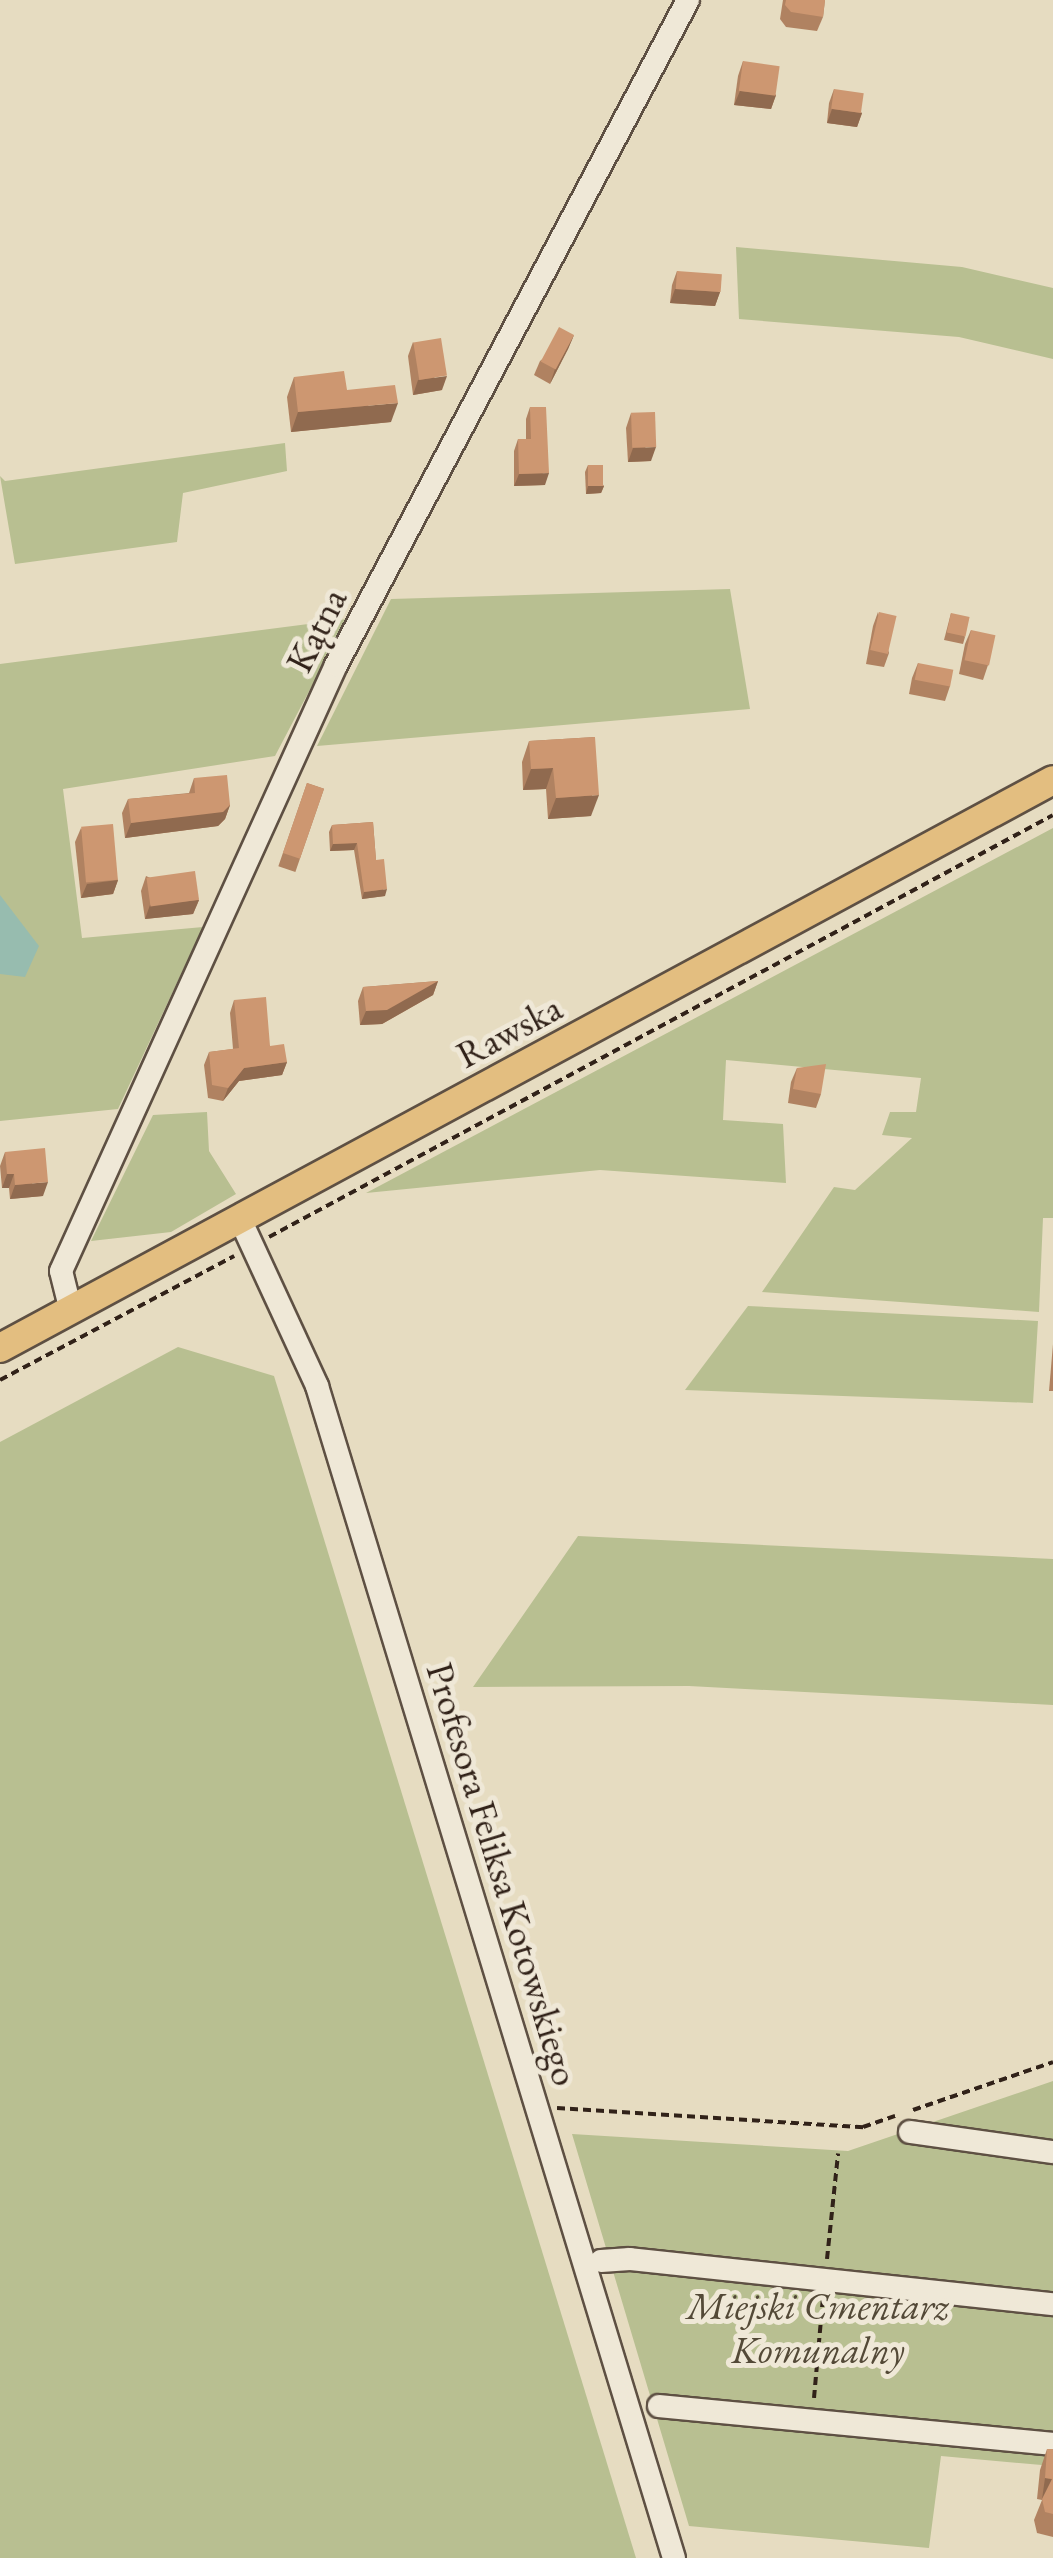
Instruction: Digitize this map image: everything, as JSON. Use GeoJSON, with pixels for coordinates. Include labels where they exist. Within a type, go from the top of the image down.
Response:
{"type":"FeatureCollection","features":[{"type":"Feature","properties":{"kind":"main road","name":"Rawska"},"geometry":{"type":"LineString","coordinates":[[0,1348],[1053,780]]}},
{"type":"Feature","properties":{"kind":"street","name":"Kątna"},"geometry":{"type":"LineString","coordinates":[[71,1310],[62,1271],[336,665],[688,0]]}},
{"type":"Feature","properties":{"kind":"street","name":"Profesora Feliksa Kotowskiego"},"geometry":{"type":"LineString","coordinates":[[240,1219],[317,1386],[674,2558]]}},
{"type":"Feature","properties":{"kind":"street"},"geometry":{"type":"LineString","coordinates":[[910,2132],[1053,2152]]}},
{"type":"Feature","properties":{"kind":"street"},"geometry":{"type":"LineString","coordinates":[[600,2261],[630,2259],[1053,2304]]}},
{"type":"Feature","properties":{"kind":"street"},"geometry":{"type":"LineString","coordinates":[[660,2406],[1053,2444]]}},
{"type":"Feature","properties":{"kind":"path"},"geometry":{"type":"LineString","coordinates":[[0,1380],[1053,815]]}},
{"type":"Feature","properties":{"kind":"path"},"geometry":{"type":"LineString","coordinates":[[537,2107],[863,2127],[1053,2062]]}},
{"type":"Feature","properties":{"kind":"green space"},"geometry":{"type":"Polygon","coordinates":[[[736,247],[962,267],[1053,288],[1053,359],[959,337],[739,319],[736,247]]]}},
{"type":"Feature","properties":{"kind":"green space"},"geometry":{"type":"Polygon","coordinates":[[[285,443],[287,471],[183,493],[177,542],[15,564],[0,476],[5,481],[285,443]]]}},
{"type":"Feature","properties":{"kind":"green space"},"geometry":{"type":"Polygon","coordinates":[[[730,589],[750,709],[317,746],[391,599],[730,589]]]}},
{"type":"Feature","properties":{"kind":"green space"},"geometry":{"type":"Polygon","coordinates":[[[347,619],[275,756],[63,789],[82,938],[203,927],[118,1109],[0,1121],[0,664],[347,619]]]}},
{"type":"Feature","properties":{"kind":"green space"},"geometry":{"type":"Polygon","coordinates":[[[1053,828],[1053,1218],[1043,1218],[1039,1312],[762,1292],[834,1187],[855,1190],[912,1138],[882,1135],[890,1112],[916,1112],[921,1078],[726,1060],[723,1120],[783,1124],[786,1183],[600,1170],[366,1193],[1053,828]]]}},
{"type":"Feature","properties":{"kind":"green space"},"geometry":{"type":"Polygon","coordinates":[[[207,1112],[209,1151],[236,1194],[171,1232],[91,1241],[153,1115],[207,1112]]]}},
{"type":"Feature","properties":{"kind":"green space"},"geometry":{"type":"Polygon","coordinates":[[[748,1306],[1038,1321],[1033,1403],[685,1390],[748,1306]]]}},
{"type":"Feature","properties":{"kind":"green space"},"geometry":{"type":"Polygon","coordinates":[[[178,1347],[274,1376],[636,2558],[0,2558],[0,1442],[178,1347]]]}},
{"type":"Feature","properties":{"kind":"green space"},"geometry":{"type":"Polygon","coordinates":[[[578,1536],[1053,1559],[1053,1705],[689,1686],[473,1687],[578,1536]]]}},
{"type":"Feature","properties":{"kind":"green space","name":"Miejski Cmentarz Komunalny"},"geometry":{"type":"Polygon","coordinates":[[[1053,2081],[1053,2466],[941,2456],[929,2548],[689,2526],[572,2134],[848,2151],[1053,2081]]]}},
{"type":"Feature","properties":{"kind":"water"},"geometry":{"type":"Polygon","coordinates":[[[0,895],[39,946],[25,977],[0,974],[0,895]]]}},
{"type":"Feature","properties":{"kind":"building"},"geometry":{"type":"Polygon","coordinates":[[[786,0],[825,0],[823,17],[791,12],[786,0]]]}},
{"type":"Feature","properties":{"kind":"building"},"geometry":{"type":"Polygon","coordinates":[[[743,61],[780,66],[775,96],[739,91],[743,61]]]}},
{"type":"Feature","properties":{"kind":"building"},"geometry":{"type":"Polygon","coordinates":[[[834,89],[864,93],[861,113],[831,109],[834,89]]]}},
{"type":"Feature","properties":{"kind":"building"},"geometry":{"type":"Polygon","coordinates":[[[677,271],[722,274],[721,292],[676,289],[677,271]]]}},
{"type":"Feature","properties":{"kind":"building"},"geometry":{"type":"Polygon","coordinates":[[[559,327],[574,335],[556,369],[541,361],[559,327]]]}},
{"type":"Feature","properties":{"kind":"building"},"geometry":{"type":"Polygon","coordinates":[[[441,338],[447,376],[419,380],[413,342],[441,338]]]}},
{"type":"Feature","properties":{"kind":"building"},"geometry":{"type":"Polygon","coordinates":[[[344,371],[347,390],[395,385],[398,403],[298,412],[294,377],[344,371]]]}},
{"type":"Feature","properties":{"kind":"building"},"geometry":{"type":"Polygon","coordinates":[[[530,407],[546,407],[549,473],[519,474],[518,439],[531,439],[530,407]]]}},
{"type":"Feature","properties":{"kind":"building"},"geometry":{"type":"Polygon","coordinates":[[[655,412],[656,447],[632,448],[631,413],[655,412]]]}},
{"type":"Feature","properties":{"kind":"building"},"geometry":{"type":"Polygon","coordinates":[[[588,465],[603,465],[603,486],[588,486],[588,465]]]}},
{"type":"Feature","properties":{"kind":"building"},"geometry":{"type":"Polygon","coordinates":[[[879,612],[897,616],[888,654],[870,650],[879,612]]]}},
{"type":"Feature","properties":{"kind":"building"},"geometry":{"type":"Polygon","coordinates":[[[951,613],[970,617],[965,637],[947,633],[951,613]]]}},
{"type":"Feature","properties":{"kind":"building"},"geometry":{"type":"Polygon","coordinates":[[[971,630],[995,635],[989,666],[965,660],[971,630]]]}},
{"type":"Feature","properties":{"kind":"building"},"geometry":{"type":"Polygon","coordinates":[[[918,663],[953,670],[950,687],[915,680],[918,663]]]}},
{"type":"Feature","properties":{"kind":"building"},"geometry":{"type":"Polygon","coordinates":[[[595,737],[599,795],[556,798],[553,768],[531,769],[529,741],[595,737]]]}},
{"type":"Feature","properties":{"kind":"building"},"geometry":{"type":"Polygon","coordinates":[[[227,775],[230,805],[223,812],[131,823],[128,799],[195,793],[194,778],[227,775]]]}},
{"type":"Feature","properties":{"kind":"building"},"geometry":{"type":"Polygon","coordinates":[[[307,783],[324,789],[300,859],[283,853],[307,783]]]}},
{"type":"Feature","properties":{"kind":"building"},"geometry":{"type":"Polygon","coordinates":[[[373,822],[376,860],[384,859],[387,889],[364,892],[357,843],[333,844],[332,825],[373,822]]]}},
{"type":"Feature","properties":{"kind":"building"},"geometry":{"type":"Polygon","coordinates":[[[113,824],[118,880],[86,883],[81,827],[113,824]]]}},
{"type":"Feature","properties":{"kind":"building"},"geometry":{"type":"Polygon","coordinates":[[[195,871],[199,900],[151,907],[146,878],[195,871]]]}},
{"type":"Feature","properties":{"kind":"building"},"geometry":{"type":"Polygon","coordinates":[[[438,981],[387,1010],[366,1011],[363,987],[438,981]]]}},
{"type":"Feature","properties":{"kind":"building"},"geometry":{"type":"Polygon","coordinates":[[[266,997],[270,1046],[284,1044],[287,1062],[244,1068],[228,1088],[212,1085],[209,1052],[239,1048],[234,1000],[266,997]]]}},
{"type":"Feature","properties":{"kind":"building"},"geometry":{"type":"Polygon","coordinates":[[[826,1064],[821,1094],[793,1089],[797,1068],[826,1064]]]}},
{"type":"Feature","properties":{"kind":"building"},"geometry":{"type":"Polygon","coordinates":[[[45,1148],[48,1182],[15,1185],[14,1174],[7,1174],[5,1152],[45,1148]]]}},
{"type":"Feature","properties":{"kind":"building"},"geometry":{"type":"Polygon","coordinates":[[[1047,2449],[1053,2449],[1053,2514],[1045,2512],[1042,2499],[1052,2479],[1045,2478],[1047,2449]]]}}]}
